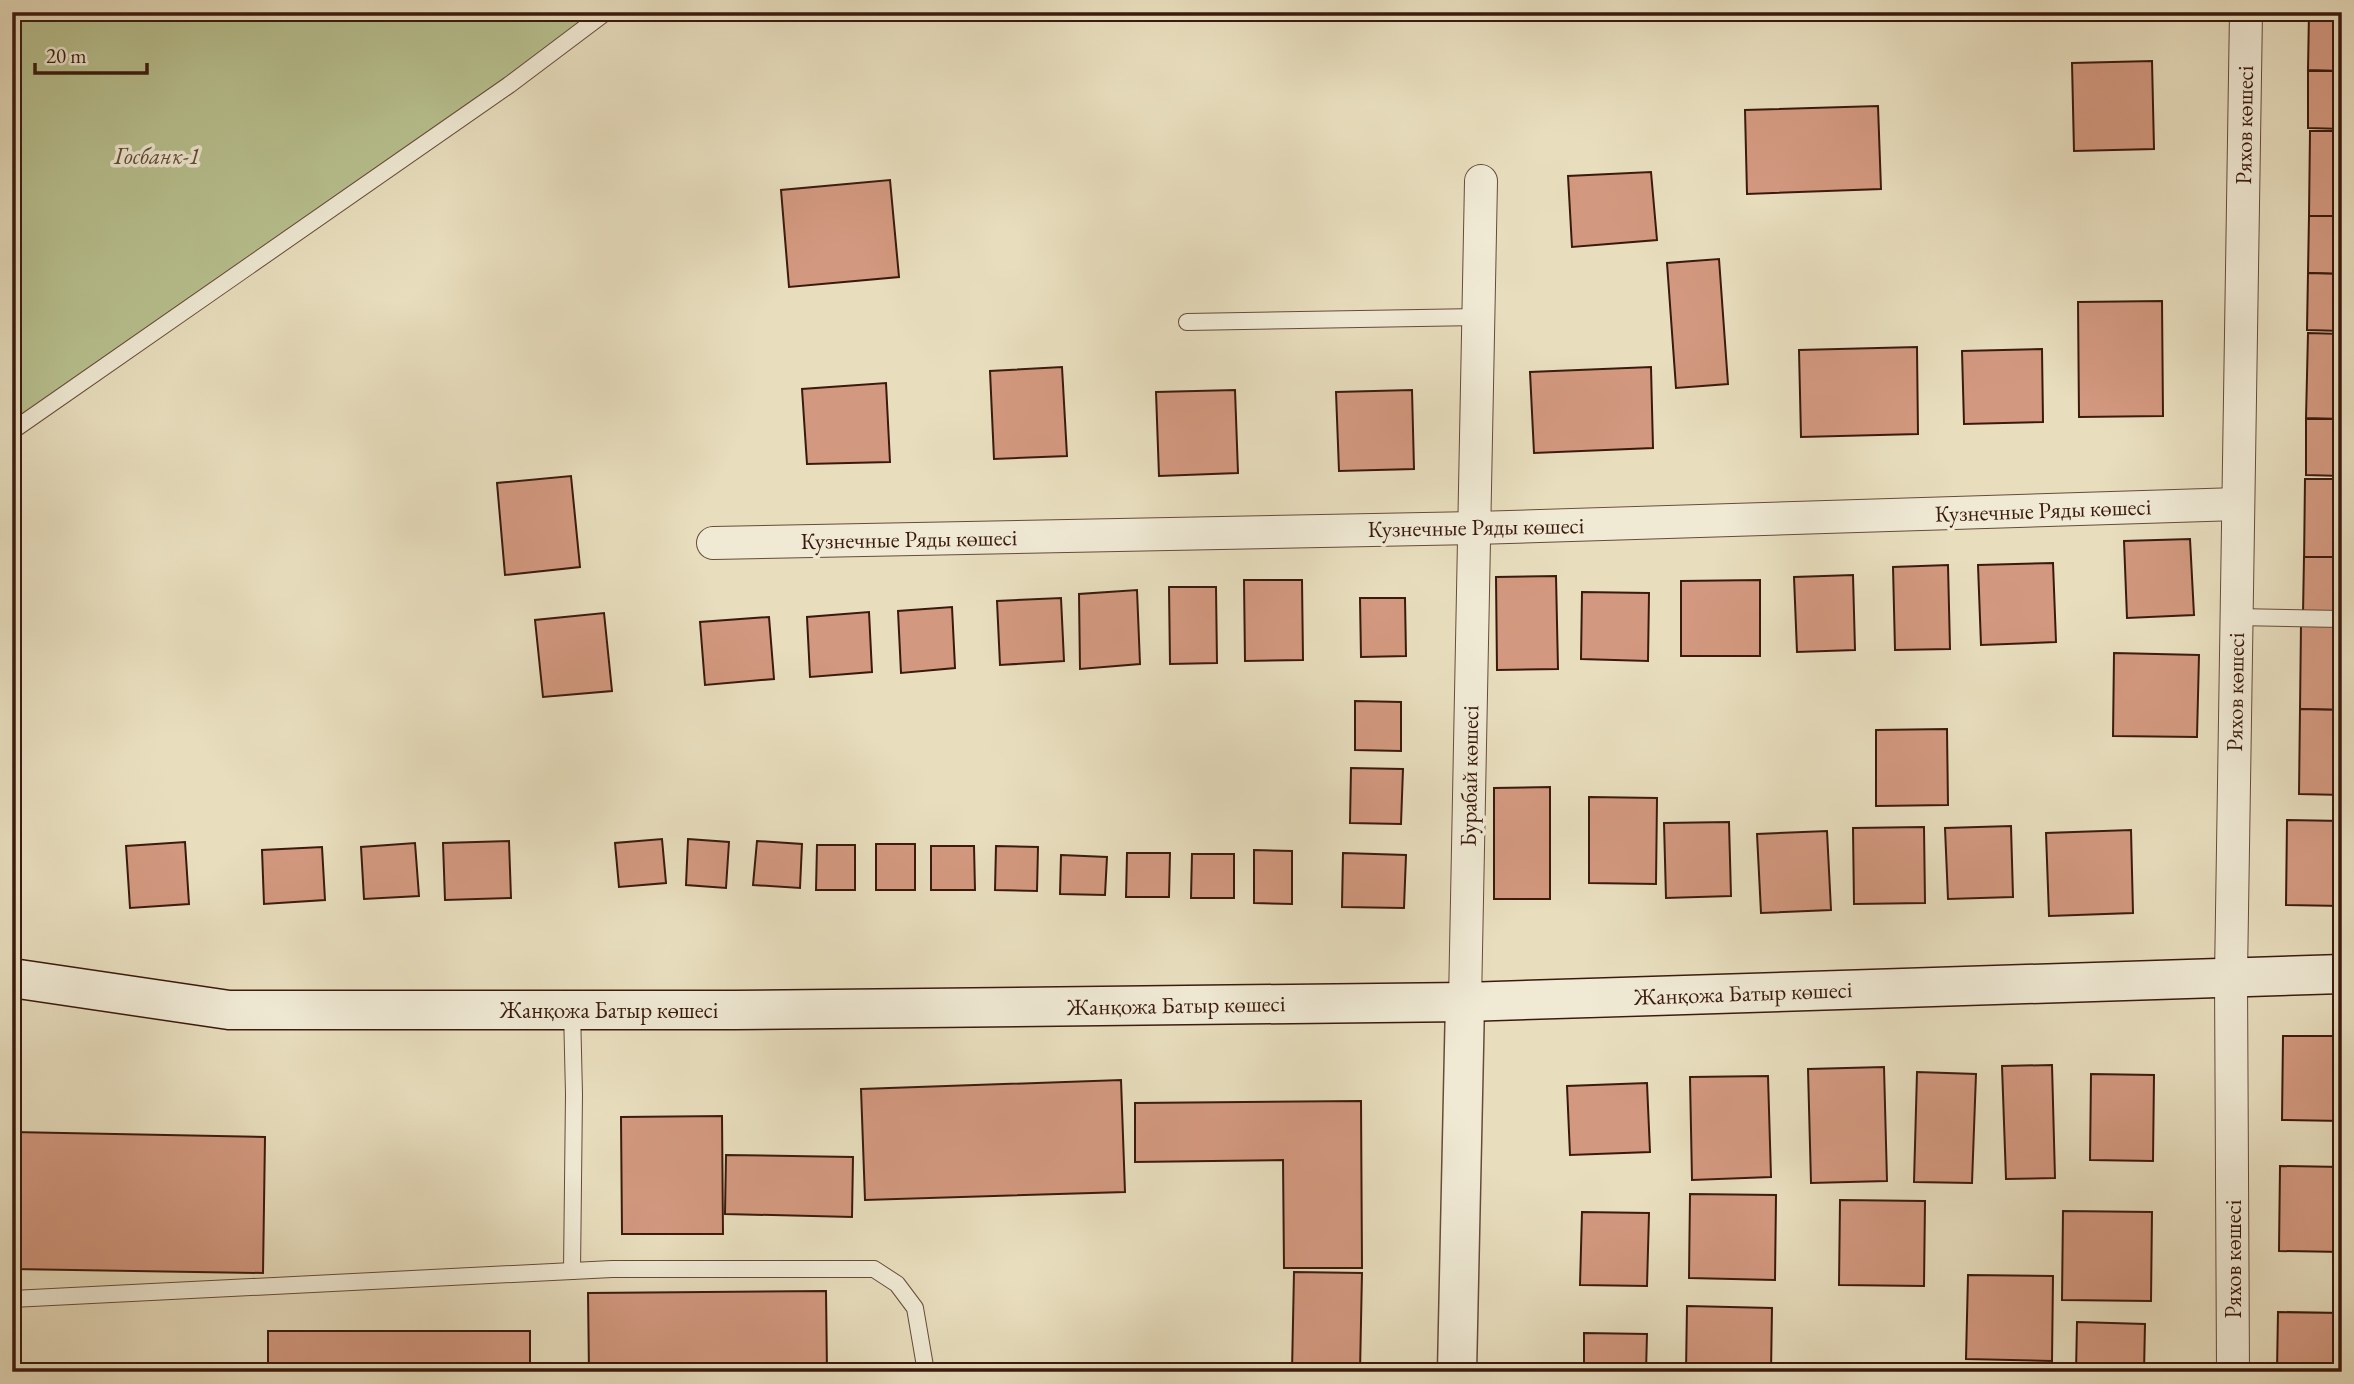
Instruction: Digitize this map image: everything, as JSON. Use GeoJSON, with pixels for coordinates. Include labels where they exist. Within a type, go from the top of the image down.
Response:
{"type":"FeatureCollection","features":[{"type":"Feature","properties":{"kind":"main road","name":"Жанқожа Батыр көшесі"},"geometry":{"type":"LineString","coordinates":[[12,978],[229,1010],[572,1010],[1465,1002],[2342,974]]}},
{"type":"Feature","properties":{"kind":"main road","name":"Бурабай көшесі"},"geometry":{"type":"LineString","coordinates":[[1457,1372],[1465,1002]]}},
{"type":"Feature","properties":{"kind":"street","name":"Ряхов көшесі"},"geometry":{"type":"LineString","coordinates":[[2233,1372],[2231,976],[2246,12]]}},
{"type":"Feature","properties":{"kind":"street","name":"Бурабай көшесі"},"geometry":{"type":"LineString","coordinates":[[1465,1002],[1481,181]]}},
{"type":"Feature","properties":{"kind":"street","name":"Кузнечные Ряды көшесі"},"geometry":{"type":"LineString","coordinates":[[713,543],[1475,528],[2238,504]]}},
{"type":"Feature","properties":{"kind":"lane"},"geometry":{"type":"LineString","coordinates":[[12,431],[509,85],[606,12]]}},
{"type":"Feature","properties":{"kind":"lane"},"geometry":{"type":"LineString","coordinates":[[1187,323],[1479,317]]}},
{"type":"Feature","properties":{"kind":"lane"},"geometry":{"type":"LineString","coordinates":[[2236,617],[2342,619]]}},
{"type":"Feature","properties":{"kind":"lane"},"geometry":{"type":"LineString","coordinates":[[572,1010],[572,1271]]}},
{"type":"Feature","properties":{"kind":"lane"},"geometry":{"type":"LineString","coordinates":[[12,1299],[572,1271],[874,1269],[897,1284],[915,1308],[926,1372]]}},
{"type":"Feature","properties":{"kind":"green space","name":"Госбанк-1"},"geometry":{"type":"Polygon","coordinates":[[[12,12],[606,12],[12,431],[12,12]]]}},
{"type":"Feature","properties":{"kind":"building"},"geometry":{"type":"Polygon","coordinates":[[[2309,12],[2342,12],[2342,71],[2308,70],[2309,12]]]}},
{"type":"Feature","properties":{"kind":"building"},"geometry":{"type":"Polygon","coordinates":[[[2152,61],[2154,149],[2074,151],[2072,63],[2152,61]]]}},
{"type":"Feature","properties":{"kind":"building"},"geometry":{"type":"Polygon","coordinates":[[[2308,71],[2342,71],[2342,129],[2308,128],[2308,71]]]}},
{"type":"Feature","properties":{"kind":"building"},"geometry":{"type":"Polygon","coordinates":[[[1878,106],[1881,189],[1747,194],[1745,110],[1878,106]]]}},
{"type":"Feature","properties":{"kind":"building"},"geometry":{"type":"Polygon","coordinates":[[[2310,131],[2342,131],[2342,216],[2309,216],[2310,131]]]}},
{"type":"Feature","properties":{"kind":"building"},"geometry":{"type":"Polygon","coordinates":[[[1651,172],[1657,240],[1572,247],[1568,176],[1651,172]]]}},
{"type":"Feature","properties":{"kind":"building"},"geometry":{"type":"Polygon","coordinates":[[[890,180],[899,277],[789,287],[781,190],[890,180]]]}},
{"type":"Feature","properties":{"kind":"building"},"geometry":{"type":"Polygon","coordinates":[[[2309,216],[2342,216],[2342,274],[2308,273],[2309,216]]]}},
{"type":"Feature","properties":{"kind":"building"},"geometry":{"type":"Polygon","coordinates":[[[1719,259],[1728,384],[1676,388],[1667,263],[1719,259]]]}},
{"type":"Feature","properties":{"kind":"building"},"geometry":{"type":"Polygon","coordinates":[[[2308,273],[2342,274],[2342,331],[2307,330],[2308,273]]]}},
{"type":"Feature","properties":{"kind":"building"},"geometry":{"type":"Polygon","coordinates":[[[2162,301],[2163,416],[2079,417],[2078,302],[2162,301]]]}},
{"type":"Feature","properties":{"kind":"building"},"geometry":{"type":"Polygon","coordinates":[[[2308,333],[2342,334],[2342,419],[2306,418],[2308,333]]]}},
{"type":"Feature","properties":{"kind":"building"},"geometry":{"type":"Polygon","coordinates":[[[1917,347],[1918,434],[1801,437],[1799,350],[1917,347]]]}},
{"type":"Feature","properties":{"kind":"building"},"geometry":{"type":"Polygon","coordinates":[[[2042,349],[2043,422],[1964,424],[1962,351],[2042,349]]]}},
{"type":"Feature","properties":{"kind":"building"},"geometry":{"type":"Polygon","coordinates":[[[1062,367],[1067,456],[994,459],[990,371],[1062,367]]]}},
{"type":"Feature","properties":{"kind":"building"},"geometry":{"type":"Polygon","coordinates":[[[1651,367],[1653,448],[1534,453],[1530,372],[1651,367]]]}},
{"type":"Feature","properties":{"kind":"building"},"geometry":{"type":"Polygon","coordinates":[[[886,383],[890,462],[807,464],[802,389],[886,383]]]}},
{"type":"Feature","properties":{"kind":"building"},"geometry":{"type":"Polygon","coordinates":[[[1235,390],[1238,473],[1159,476],[1156,392],[1235,390]]]}},
{"type":"Feature","properties":{"kind":"building"},"geometry":{"type":"Polygon","coordinates":[[[1412,390],[1414,469],[1339,471],[1336,392],[1412,390]]]}},
{"type":"Feature","properties":{"kind":"building"},"geometry":{"type":"Polygon","coordinates":[[[2306,419],[2342,419],[2342,476],[2306,475],[2306,419]]]}},
{"type":"Feature","properties":{"kind":"building"},"geometry":{"type":"Polygon","coordinates":[[[571,476],[580,567],[505,575],[497,483],[571,476]]]}},
{"type":"Feature","properties":{"kind":"building"},"geometry":{"type":"Polygon","coordinates":[[[2305,479],[2342,479],[2342,564],[2304,564],[2305,479]]]}},
{"type":"Feature","properties":{"kind":"building"},"geometry":{"type":"Polygon","coordinates":[[[2190,539],[2194,615],[2127,618],[2124,541],[2190,539]]]}},
{"type":"Feature","properties":{"kind":"building"},"geometry":{"type":"Polygon","coordinates":[[[2304,557],[2342,557],[2342,615],[2303,614],[2304,557]]]}},
{"type":"Feature","properties":{"kind":"building"},"geometry":{"type":"Polygon","coordinates":[[[2053,563],[2056,642],[1981,645],[1978,565],[2053,563]]]}},
{"type":"Feature","properties":{"kind":"building"},"geometry":{"type":"Polygon","coordinates":[[[1948,565],[1950,649],[1895,650],[1893,567],[1948,565]]]}},
{"type":"Feature","properties":{"kind":"building"},"geometry":{"type":"Polygon","coordinates":[[[1853,575],[1855,650],[1797,652],[1794,577],[1853,575]]]}},
{"type":"Feature","properties":{"kind":"building"},"geometry":{"type":"Polygon","coordinates":[[[1556,576],[1558,669],[1497,670],[1496,577],[1556,576]]]}},
{"type":"Feature","properties":{"kind":"building"},"geometry":{"type":"Polygon","coordinates":[[[1244,580],[1302,580],[1303,660],[1245,661],[1244,580]]]}},
{"type":"Feature","properties":{"kind":"building"},"geometry":{"type":"Polygon","coordinates":[[[1760,580],[1760,656],[1681,656],[1681,581],[1760,580]]]}},
{"type":"Feature","properties":{"kind":"building"},"geometry":{"type":"Polygon","coordinates":[[[1169,587],[1216,587],[1217,663],[1170,664],[1169,587]]]}},
{"type":"Feature","properties":{"kind":"building"},"geometry":{"type":"Polygon","coordinates":[[[1137,590],[1140,664],[1080,669],[1079,594],[1137,590]]]}},
{"type":"Feature","properties":{"kind":"building"},"geometry":{"type":"Polygon","coordinates":[[[1582,592],[1649,593],[1648,661],[1581,659],[1582,592]]]}},
{"type":"Feature","properties":{"kind":"building"},"geometry":{"type":"Polygon","coordinates":[[[1061,598],[1064,661],[1000,665],[997,601],[1061,598]]]}},
{"type":"Feature","properties":{"kind":"building"},"geometry":{"type":"Polygon","coordinates":[[[1360,598],[1405,598],[1406,656],[1361,657],[1360,598]]]}},
{"type":"Feature","properties":{"kind":"building"},"geometry":{"type":"Polygon","coordinates":[[[952,607],[955,668],[901,673],[898,611],[952,607]]]}},
{"type":"Feature","properties":{"kind":"building"},"geometry":{"type":"Polygon","coordinates":[[[869,612],[872,672],[810,677],[807,617],[869,612]]]}},
{"type":"Feature","properties":{"kind":"building"},"geometry":{"type":"Polygon","coordinates":[[[604,613],[612,691],[543,697],[535,620],[604,613]]]}},
{"type":"Feature","properties":{"kind":"building"},"geometry":{"type":"Polygon","coordinates":[[[769,617],[774,679],[705,685],[700,622],[769,617]]]}},
{"type":"Feature","properties":{"kind":"building"},"geometry":{"type":"Polygon","coordinates":[[[2301,624],[2342,625],[2342,710],[2300,709],[2301,624]]]}},
{"type":"Feature","properties":{"kind":"building"},"geometry":{"type":"Polygon","coordinates":[[[2114,653],[2199,655],[2197,737],[2113,736],[2114,653]]]}},
{"type":"Feature","properties":{"kind":"building"},"geometry":{"type":"Polygon","coordinates":[[[1355,701],[1401,702],[1401,751],[1355,750],[1355,701]]]}},
{"type":"Feature","properties":{"kind":"building"},"geometry":{"type":"Polygon","coordinates":[[[2300,709],[2342,710],[2342,795],[2299,794],[2300,709]]]}},
{"type":"Feature","properties":{"kind":"building"},"geometry":{"type":"Polygon","coordinates":[[[1947,729],[1948,805],[1876,806],[1876,730],[1947,729]]]}},
{"type":"Feature","properties":{"kind":"building"},"geometry":{"type":"Polygon","coordinates":[[[1351,768],[1403,769],[1401,824],[1350,823],[1351,768]]]}},
{"type":"Feature","properties":{"kind":"building"},"geometry":{"type":"Polygon","coordinates":[[[1550,787],[1550,899],[1494,899],[1494,788],[1550,787]]]}},
{"type":"Feature","properties":{"kind":"building"},"geometry":{"type":"Polygon","coordinates":[[[1589,797],[1657,798],[1656,884],[1589,883],[1589,797]]]}},
{"type":"Feature","properties":{"kind":"building"},"geometry":{"type":"Polygon","coordinates":[[[2287,820],[2342,821],[2342,906],[2286,905],[2287,820]]]}},
{"type":"Feature","properties":{"kind":"building"},"geometry":{"type":"Polygon","coordinates":[[[1729,822],[1731,896],[1666,898],[1664,823],[1729,822]]]}},
{"type":"Feature","properties":{"kind":"building"},"geometry":{"type":"Polygon","coordinates":[[[2011,826],[2013,897],[1948,899],[1945,828],[2011,826]]]}},
{"type":"Feature","properties":{"kind":"building"},"geometry":{"type":"Polygon","coordinates":[[[1924,827],[1925,903],[1854,904],[1853,828],[1924,827]]]}},
{"type":"Feature","properties":{"kind":"building"},"geometry":{"type":"Polygon","coordinates":[[[2131,830],[2133,913],[2049,916],[2046,833],[2131,830]]]}},
{"type":"Feature","properties":{"kind":"building"},"geometry":{"type":"Polygon","coordinates":[[[1827,831],[1831,910],[1761,913],[1757,834],[1827,831]]]}},
{"type":"Feature","properties":{"kind":"building"},"geometry":{"type":"Polygon","coordinates":[[[662,839],[666,883],[619,887],[615,843],[662,839]]]}},
{"type":"Feature","properties":{"kind":"building"},"geometry":{"type":"Polygon","coordinates":[[[688,839],[729,842],[726,888],[686,885],[688,839]]]}},
{"type":"Feature","properties":{"kind":"building"},"geometry":{"type":"Polygon","coordinates":[[[509,841],[511,898],[445,900],[443,843],[509,841]]]}},
{"type":"Feature","properties":{"kind":"building"},"geometry":{"type":"Polygon","coordinates":[[[757,841],[802,844],[800,888],[753,885],[757,841]]]}},
{"type":"Feature","properties":{"kind":"building"},"geometry":{"type":"Polygon","coordinates":[[[185,842],[189,904],[130,908],[126,846],[185,842]]]}},
{"type":"Feature","properties":{"kind":"building"},"geometry":{"type":"Polygon","coordinates":[[[415,843],[419,896],[364,899],[361,847],[415,843]]]}},
{"type":"Feature","properties":{"kind":"building"},"geometry":{"type":"Polygon","coordinates":[[[876,844],[915,844],[915,890],[876,890],[876,844]]]}},
{"type":"Feature","properties":{"kind":"building"},"geometry":{"type":"Polygon","coordinates":[[[817,845],[855,845],[855,890],[816,890],[817,845]]]}},
{"type":"Feature","properties":{"kind":"building"},"geometry":{"type":"Polygon","coordinates":[[[931,846],[974,846],[975,890],[931,890],[931,846]]]}},
{"type":"Feature","properties":{"kind":"building"},"geometry":{"type":"Polygon","coordinates":[[[996,846],[1038,847],[1037,891],[995,890],[996,846]]]}},
{"type":"Feature","properties":{"kind":"building"},"geometry":{"type":"Polygon","coordinates":[[[322,847],[325,900],[264,904],[262,850],[322,847]]]}},
{"type":"Feature","properties":{"kind":"building"},"geometry":{"type":"Polygon","coordinates":[[[1254,850],[1292,851],[1292,904],[1254,903],[1254,850]]]}},
{"type":"Feature","properties":{"kind":"building"},"geometry":{"type":"Polygon","coordinates":[[[1127,853],[1170,853],[1169,897],[1126,897],[1127,853]]]}},
{"type":"Feature","properties":{"kind":"building"},"geometry":{"type":"Polygon","coordinates":[[[1343,853],[1406,855],[1404,908],[1342,907],[1343,853]]]}},
{"type":"Feature","properties":{"kind":"building"},"geometry":{"type":"Polygon","coordinates":[[[1192,854],[1234,854],[1234,898],[1191,898],[1192,854]]]}},
{"type":"Feature","properties":{"kind":"building"},"geometry":{"type":"Polygon","coordinates":[[[1061,855],[1107,857],[1105,895],[1060,894],[1061,855]]]}},
{"type":"Feature","properties":{"kind":"building"},"geometry":{"type":"Polygon","coordinates":[[[2283,1036],[2342,1036],[2342,1121],[2282,1120],[2283,1036]]]}},
{"type":"Feature","properties":{"kind":"building"},"geometry":{"type":"Polygon","coordinates":[[[2052,1065],[2055,1178],[2006,1179],[2002,1066],[2052,1065]]]}},
{"type":"Feature","properties":{"kind":"building"},"geometry":{"type":"Polygon","coordinates":[[[1884,1067],[1887,1181],[1811,1183],[1808,1069],[1884,1067]]]}},
{"type":"Feature","properties":{"kind":"building"},"geometry":{"type":"Polygon","coordinates":[[[1917,1072],[1976,1074],[1972,1183],[1914,1182],[1917,1072]]]}},
{"type":"Feature","properties":{"kind":"building"},"geometry":{"type":"Polygon","coordinates":[[[2091,1074],[2154,1075],[2153,1161],[2090,1160],[2091,1074]]]}},
{"type":"Feature","properties":{"kind":"building"},"geometry":{"type":"Polygon","coordinates":[[[1768,1076],[1771,1177],[1692,1180],[1690,1077],[1768,1076]]]}},
{"type":"Feature","properties":{"kind":"building"},"geometry":{"type":"Polygon","coordinates":[[[1121,1080],[1125,1192],[865,1200],[861,1089],[1121,1080]]]}},
{"type":"Feature","properties":{"kind":"building"},"geometry":{"type":"Polygon","coordinates":[[[1647,1083],[1650,1152],[1570,1155],[1567,1086],[1647,1083]]]}},
{"type":"Feature","properties":{"kind":"building"},"geometry":{"type":"Polygon","coordinates":[[[1361,1101],[1362,1268],[1284,1268],[1283,1160],[1135,1162],[1135,1103],[1361,1101]]]}},
{"type":"Feature","properties":{"kind":"building"},"geometry":{"type":"Polygon","coordinates":[[[722,1116],[723,1234],[622,1234],[621,1117],[722,1116]]]}},
{"type":"Feature","properties":{"kind":"building"},"geometry":{"type":"Polygon","coordinates":[[[12,1132],[265,1137],[263,1273],[12,1269],[12,1132]]]}},
{"type":"Feature","properties":{"kind":"building"},"geometry":{"type":"Polygon","coordinates":[[[726,1155],[853,1157],[852,1217],[725,1214],[726,1155]]]}},
{"type":"Feature","properties":{"kind":"building"},"geometry":{"type":"Polygon","coordinates":[[[2280,1166],[2342,1167],[2342,1252],[2279,1251],[2280,1166]]]}},
{"type":"Feature","properties":{"kind":"building"},"geometry":{"type":"Polygon","coordinates":[[[1690,1194],[1776,1195],[1775,1280],[1689,1278],[1690,1194]]]}},
{"type":"Feature","properties":{"kind":"building"},"geometry":{"type":"Polygon","coordinates":[[[1840,1200],[1925,1201],[1924,1286],[1839,1285],[1840,1200]]]}},
{"type":"Feature","properties":{"kind":"building"},"geometry":{"type":"Polygon","coordinates":[[[2063,1211],[2152,1212],[2151,1301],[2062,1300],[2063,1211]]]}},
{"type":"Feature","properties":{"kind":"building"},"geometry":{"type":"Polygon","coordinates":[[[1582,1212],[1649,1213],[1647,1286],[1580,1285],[1582,1212]]]}},
{"type":"Feature","properties":{"kind":"building"},"geometry":{"type":"Polygon","coordinates":[[[1294,1272],[1362,1273],[1360,1372],[1292,1372],[1294,1272]]]}},
{"type":"Feature","properties":{"kind":"building"},"geometry":{"type":"Polygon","coordinates":[[[1968,1275],[2053,1276],[2052,1361],[1966,1359],[1968,1275]]]}},
{"type":"Feature","properties":{"kind":"building"},"geometry":{"type":"Polygon","coordinates":[[[826,1291],[827,1372],[589,1372],[588,1293],[826,1291]]]}},
{"type":"Feature","properties":{"kind":"building"},"geometry":{"type":"Polygon","coordinates":[[[1687,1306],[1772,1308],[1771,1372],[1686,1372],[1687,1306]]]}},
{"type":"Feature","properties":{"kind":"building"},"geometry":{"type":"Polygon","coordinates":[[[2278,1312],[2342,1313],[2342,1372],[2277,1372],[2278,1312]]]}},
{"type":"Feature","properties":{"kind":"building"},"geometry":{"type":"Polygon","coordinates":[[[2077,1322],[2145,1324],[2144,1372],[2076,1372],[2077,1322]]]}},
{"type":"Feature","properties":{"kind":"building"},"geometry":{"type":"Polygon","coordinates":[[[268,1331],[530,1331],[530,1372],[268,1372],[268,1331]]]}},
{"type":"Feature","properties":{"kind":"building"},"geometry":{"type":"Polygon","coordinates":[[[1584,1333],[1647,1334],[1646,1372],[1584,1372],[1584,1333]]]}}]}
